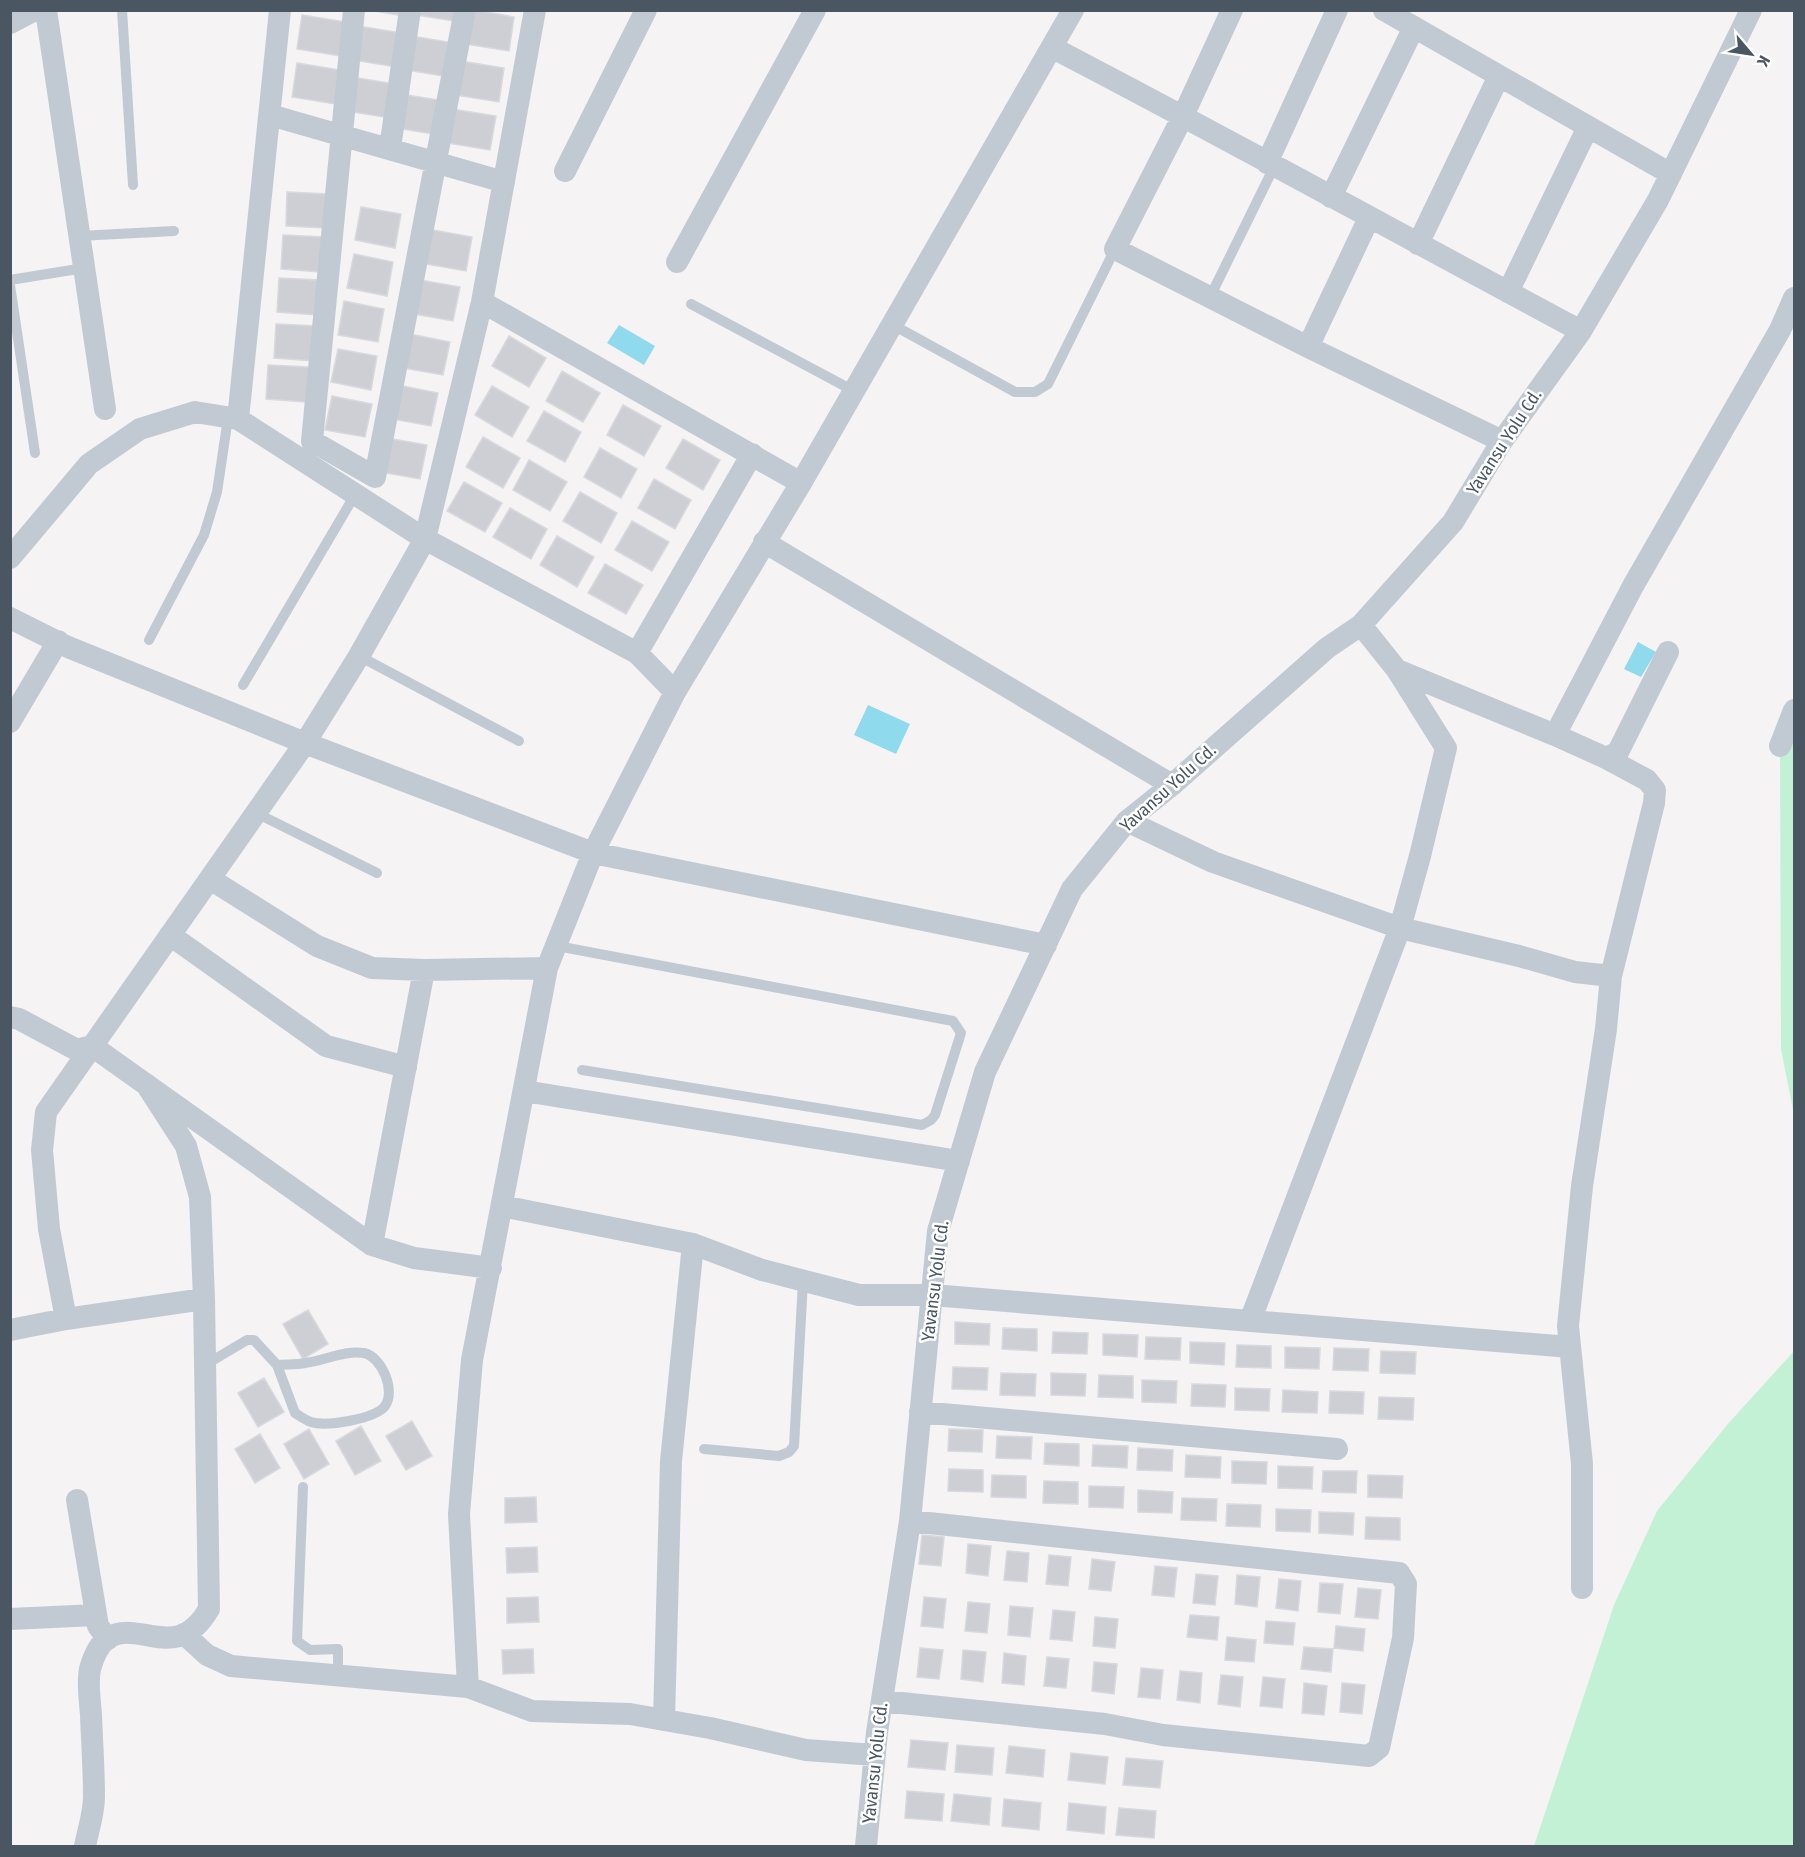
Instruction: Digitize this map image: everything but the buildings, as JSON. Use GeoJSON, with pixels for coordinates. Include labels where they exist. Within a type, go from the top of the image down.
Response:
{"type":"FeatureCollection","features":[{"type":"Feature","properties":{"kind":"street"},"geometry":{"type":"LineString","coordinates":[[10,23],[35,10]]}},
{"type":"Feature","properties":{"kind":"street"},"geometry":{"type":"LineString","coordinates":[[46,10],[105,409]]}},
{"type":"Feature","properties":{"kind":"street"},"geometry":{"type":"LineString","coordinates":[[233,418],[270,115],[280,10]]}},
{"type":"Feature","properties":{"kind":"street"},"geometry":{"type":"LineString","coordinates":[[354,10],[312,441],[375,477],[465,10]]}},
{"type":"Feature","properties":{"kind":"street"},"geometry":{"type":"LineString","coordinates":[[390,148],[410,10]]}},
{"type":"Feature","properties":{"kind":"street"},"geometry":{"type":"LineString","coordinates":[[66,1319],[49,1228],[42,1149],[46,1112],[305,743],[359,656],[425,539],[482,302],[535,10]]}},
{"type":"Feature","properties":{"kind":"street"},"geometry":{"type":"LineString","coordinates":[[565,171],[646,10]]}},
{"type":"Feature","properties":{"kind":"street"},"geometry":{"type":"LineString","coordinates":[[677,262],[815,10]]}},
{"type":"Feature","properties":{"kind":"street"},"geometry":{"type":"LineString","coordinates":[[468,1687],[459,1514],[472,1360],[547,968],[593,854],[675,692],[801,483],[1073,10]]}},
{"type":"Feature","properties":{"kind":"street"},"geometry":{"type":"LineString","coordinates":[[1232,10],[1183,116],[1115,249],[1308,347],[1502,441]]}},
{"type":"Feature","properties":{"kind":"street"},"geometry":{"type":"LineString","coordinates":[[1271,165],[1337,10]]}},
{"type":"Feature","properties":{"kind":"street"},"geometry":{"type":"LineString","coordinates":[[1384,10],[1671,174]]}},
{"type":"Feature","properties":{"kind":"street","name":"Yavansu Yolu Cd."},"geometry":{"type":"LineString","coordinates":[[866,1846],[882,1701],[909,1521],[938,1231],[985,1072],[1072,889],[1127,821],[1172,785],[1327,648],[1361,625],[1453,522],[1502,441],[1581,331],[1658,200],[1751,10]]}},
{"type":"Feature","properties":{"kind":"street"},"geometry":{"type":"LineString","coordinates":[[1331,198],[1414,27]]}},
{"type":"Feature","properties":{"kind":"street"},"geometry":{"type":"LineString","coordinates":[[1053,48],[1581,331]]}},
{"type":"Feature","properties":{"kind":"street"},"geometry":{"type":"LineString","coordinates":[[1418,244],[1499,76]]}},
{"type":"Feature","properties":{"kind":"street"},"geometry":{"type":"LineString","coordinates":[[270,115],[504,182]]}},
{"type":"Feature","properties":{"kind":"street"},"geometry":{"type":"LineString","coordinates":[[1508,292],[1588,127]]}},
{"type":"Feature","properties":{"kind":"street"},"geometry":{"type":"LineString","coordinates":[[1308,347],[1368,218]]}},
{"type":"Feature","properties":{"kind":"street"},"geometry":{"type":"LineString","coordinates":[[1555,735],[1633,586],[1780,330],[1794,298]]}},
{"type":"Feature","properties":{"kind":"street"},"geometry":{"type":"LineString","coordinates":[[482,302],[801,483]]}},
{"type":"Feature","properties":{"kind":"street"},"geometry":{"type":"LineString","coordinates":[[10,558],[88,464],[140,429],[195,412],[233,418],[356,493],[425,539],[637,653],[675,692]]}},
{"type":"Feature","properties":{"kind":"street"},"geometry":{"type":"LineString","coordinates":[[637,653],[752,454]]}},
{"type":"Feature","properties":{"kind":"street"},"geometry":{"type":"LineString","coordinates":[[764,542],[1172,785]]}},
{"type":"Feature","properties":{"kind":"street"},"geometry":{"type":"LineString","coordinates":[[10,618],[78,651],[305,743],[593,854],[1046,945]]}},
{"type":"Feature","properties":{"kind":"street"},"geometry":{"type":"LineString","coordinates":[[1250,1321],[1400,928],[1446,748],[1397,670],[1361,625]]}},
{"type":"Feature","properties":{"kind":"street"},"geometry":{"type":"LineString","coordinates":[[10,722],[58,641]]}},
{"type":"Feature","properties":{"kind":"street"},"geometry":{"type":"LineString","coordinates":[[1605,758],[1618,752],[1668,652]]}},
{"type":"Feature","properties":{"kind":"street"},"geometry":{"type":"LineString","coordinates":[[1397,670],[1605,758],[1647,780],[1655,790],[1654,803],[1611,976],[1606,1029],[1582,1185],[1568,1326],[1582,1464],[1582,1588]]}},
{"type":"Feature","properties":{"kind":"street"},"geometry":{"type":"LineString","coordinates":[[1780,746],[1794,710]]}},
{"type":"Feature","properties":{"kind":"street"},"geometry":{"type":"LineString","coordinates":[[1127,821],[1213,862],[1400,928],[1519,956],[1575,972],[1611,976]]}},
{"type":"Feature","properties":{"kind":"street"},"geometry":{"type":"LineString","coordinates":[[210,879],[317,946],[372,968],[424,970],[547,968]]}},
{"type":"Feature","properties":{"kind":"street"},"geometry":{"type":"LineString","coordinates":[[170,935],[326,1046],[406,1067]]}},
{"type":"Feature","properties":{"kind":"street"},"geometry":{"type":"LineString","coordinates":[[372,1245],[424,970]]}},
{"type":"Feature","properties":{"kind":"street"},"geometry":{"type":"LineString","coordinates":[[10,1017],[20,1019],[77,1050],[92,1046]]}},
{"type":"Feature","properties":{"kind":"street"},"geometry":{"type":"LineString","coordinates":[[92,1046],[372,1245],[414,1258],[491,1268]]}},
{"type":"Feature","properties":{"kind":"street"},"geometry":{"type":"LineString","coordinates":[[84,1846],[94,1800],[88,1683],[99,1648],[108,1639],[120,1634],[163,1639],[184,1634],[200,1624],[209,1609],[200,1197],[186,1146],[146,1084]]}},
{"type":"Feature","properties":{"kind":"street"},"geometry":{"type":"LineString","coordinates":[[524,1091],[959,1161]]}},
{"type":"Feature","properties":{"kind":"street"},"geometry":{"type":"LineString","coordinates":[[502,1206],[693,1244],[762,1270],[859,1295],[932,1294],[1570,1347]]}},
{"type":"Feature","properties":{"kind":"street"},"geometry":{"type":"LineString","coordinates":[[664,1720],[671,1461],[693,1244]]}},
{"type":"Feature","properties":{"kind":"street"},"geometry":{"type":"LineString","coordinates":[[10,1330],[66,1319],[204,1299]]}},
{"type":"Feature","properties":{"kind":"street"},"geometry":{"type":"LineString","coordinates":[[920,1412],[1336,1449]]}},
{"type":"Feature","properties":{"kind":"street"},"geometry":{"type":"LineString","coordinates":[[77,1500],[98,1626],[108,1639]]}},
{"type":"Feature","properties":{"kind":"street"},"geometry":{"type":"LineString","coordinates":[[882,1701],[1105,1724],[1163,1735],[1369,1756],[1379,1748],[1402,1638],[1406,1584],[1399,1573],[909,1521]]}},
{"type":"Feature","properties":{"kind":"street"},"geometry":{"type":"LineString","coordinates":[[10,1619],[96,1615]]}},
{"type":"Feature","properties":{"kind":"street"},"geometry":{"type":"LineString","coordinates":[[184,1634],[207,1655],[231,1666],[468,1687],[532,1711],[630,1714],[710,1728],[806,1750],[875,1755]]}},
{"type":"Feature","properties":{"kind":"lane"},"geometry":{"type":"LineString","coordinates":[[122,10],[133,185]]}},
{"type":"Feature","properties":{"kind":"lane"},"geometry":{"type":"LineString","coordinates":[[1210,297],[1271,165]]}},
{"type":"Feature","properties":{"kind":"lane"},"geometry":{"type":"LineString","coordinates":[[79,236],[174,231]]}},
{"type":"Feature","properties":{"kind":"lane"},"geometry":{"type":"LineString","coordinates":[[892,325],[1015,392],[1035,393],[1048,384],[1115,249]]}},
{"type":"Feature","properties":{"kind":"lane"},"geometry":{"type":"LineString","coordinates":[[10,280],[84,268]]}},
{"type":"Feature","properties":{"kind":"lane"},"geometry":{"type":"LineString","coordinates":[[10,285],[35,453]]}},
{"type":"Feature","properties":{"kind":"lane"},"geometry":{"type":"LineString","coordinates":[[691,304],[854,391]]}},
{"type":"Feature","properties":{"kind":"lane"},"geometry":{"type":"LineString","coordinates":[[149,640],[204,535],[217,492],[233,418]]}},
{"type":"Feature","properties":{"kind":"lane"},"geometry":{"type":"LineString","coordinates":[[243,685],[356,493]]}},
{"type":"Feature","properties":{"kind":"lane"},"geometry":{"type":"LineString","coordinates":[[359,656],[519,741]]}},
{"type":"Feature","properties":{"kind":"lane"},"geometry":{"type":"LineString","coordinates":[[256,813],[377,873]]}},
{"type":"Feature","properties":{"kind":"lane"},"geometry":{"type":"LineString","coordinates":[[557,946],[953,1021],[961,1034],[935,1115],[922,1125],[582,1070]]}},
{"type":"Feature","properties":{"kind":"lane"},"geometry":{"type":"LineString","coordinates":[[704,1449],[779,1456],[794,1446],[803,1281]]}},
{"type":"Feature","properties":{"kind":"lane"},"geometry":{"type":"LineString","coordinates":[[205,1365],[247,1340],[254,1340],[277,1365],[295,1413],[312,1423],[348,1422],[377,1414],[387,1404],[388,1388],[385,1372],[378,1361],[365,1353],[341,1354],[305,1363],[277,1365]]}},
{"type":"Feature","properties":{"kind":"lane"},"geometry":{"type":"LineString","coordinates":[[303,1487],[297,1641],[310,1650],[338,1649],[338,1677]]}},
{"type":"Feature","properties":{"kind":"green space"},"geometry":{"type":"Polygon","coordinates":[[[1794,710],[1794,1115],[1781,1049],[1780,746],[1794,710]]]}},
{"type":"Feature","properties":{"kind":"green space"},"geometry":{"type":"Polygon","coordinates":[[[1794,1351],[1794,1846],[1534,1846],[1614,1605],[1657,1511],[1727,1425],[1794,1351]]]}},
{"type":"Feature","properties":{"kind":"water"},"geometry":{"type":"Polygon","coordinates":[[[619,325],[655,346],[644,365],[607,343],[619,325]]]}},
{"type":"Feature","properties":{"kind":"water"},"geometry":{"type":"Polygon","coordinates":[[[1638,642],[1656,652],[1641,677],[1624,669],[1638,642]]]}},
{"type":"Feature","properties":{"kind":"water"},"geometry":{"type":"Polygon","coordinates":[[[868,705],[910,724],[896,754],[854,735],[868,705]]]}}]}
